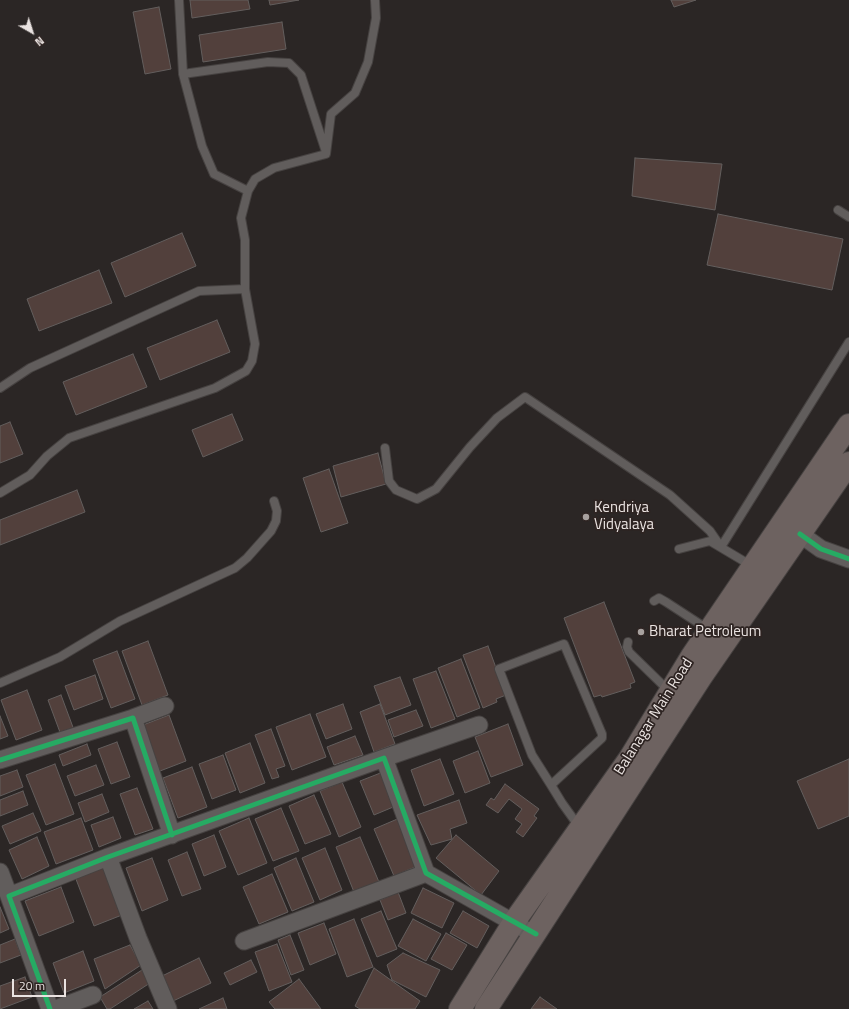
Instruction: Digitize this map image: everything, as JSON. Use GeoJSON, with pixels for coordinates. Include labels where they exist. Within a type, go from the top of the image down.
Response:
{"type":"FeatureCollection","features":[{"type":"Feature","properties":{"kind":"main road","name":"Balanagar Main Road"},"geometry":{"type":"LineString","coordinates":[[460,1009],[514,922],[630,758],[709,630],[849,425]]}},
{"type":"Feature","properties":{"kind":"main road","name":"Balanagar Main Road"},"geometry":{"type":"LineString","coordinates":[[486,1009],[697,684],[849,463]]}},
{"type":"Feature","properties":{"kind":"street"},"geometry":{"type":"LineString","coordinates":[[800,534],[821,549],[849,559]]}},
{"type":"Feature","properties":{"kind":"street"},"geometry":{"type":"LineString","coordinates":[[0,760],[133,718],[164,706]]}},
{"type":"Feature","properties":{"kind":"street"},"geometry":{"type":"LineString","coordinates":[[133,718],[172,835]]}},
{"type":"Feature","properties":{"kind":"street"},"geometry":{"type":"LineString","coordinates":[[9,896],[108,856],[172,835],[479,725]]}},
{"type":"Feature","properties":{"kind":"street"},"geometry":{"type":"LineString","coordinates":[[384,758],[426,873],[536,934]]}},
{"type":"Feature","properties":{"kind":"street"},"geometry":{"type":"LineString","coordinates":[[108,856],[138,938],[168,1009]]}},
{"type":"Feature","properties":{"kind":"street"},"geometry":{"type":"LineString","coordinates":[[0,872],[50,1009]]}},
{"type":"Feature","properties":{"kind":"street"},"geometry":{"type":"LineString","coordinates":[[244,941],[426,873]]}},
{"type":"Feature","properties":{"kind":"street"},"geometry":{"type":"LineString","coordinates":[[56,1009],[93,995]]}},
{"type":"Feature","properties":{"kind":"lane"},"geometry":{"type":"LineString","coordinates":[[179,0],[183,74],[202,146],[214,174],[248,191]]}},
{"type":"Feature","properties":{"kind":"lane"},"geometry":{"type":"LineString","coordinates":[[326,154],[331,114],[355,93],[368,62],[376,18],[375,0]]}},
{"type":"Feature","properties":{"kind":"lane"},"geometry":{"type":"LineString","coordinates":[[183,74],[268,62],[289,63],[301,75],[326,154]]}},
{"type":"Feature","properties":{"kind":"lane"},"geometry":{"type":"LineString","coordinates":[[0,493],[30,475],[48,456],[69,438],[215,388],[246,371],[252,361],[255,344],[245,289],[245,240],[241,218],[248,191],[255,179],[274,168],[326,154]]}},
{"type":"Feature","properties":{"kind":"lane"},"geometry":{"type":"LineString","coordinates":[[838,210],[849,217]]}},
{"type":"Feature","properties":{"kind":"lane"},"geometry":{"type":"LineString","coordinates":[[0,388],[30,368],[199,291],[245,289]]}},
{"type":"Feature","properties":{"kind":"lane"},"geometry":{"type":"LineString","coordinates":[[721,547],[849,342]]}},
{"type":"Feature","properties":{"kind":"lane"},"geometry":{"type":"LineString","coordinates":[[385,448],[389,481],[396,490],[417,499],[436,489],[470,447],[497,418],[526,397],[670,495],[710,531],[721,547]]}},
{"type":"Feature","properties":{"kind":"lane"},"geometry":{"type":"LineString","coordinates":[[0,683],[60,657],[120,621],[235,568],[247,558],[271,531],[276,521],[277,511],[274,501]]}},
{"type":"Feature","properties":{"kind":"lane"},"geometry":{"type":"LineString","coordinates":[[679,549],[710,541],[752,566]]}},
{"type":"Feature","properties":{"kind":"lane"},"geometry":{"type":"LineString","coordinates":[[654,600],[659,598],[709,630]]}},
{"type":"Feature","properties":{"kind":"lane"},"geometry":{"type":"LineString","coordinates":[[628,642],[627,646],[629,652],[670,692]]}},
{"type":"Feature","properties":{"kind":"lane"},"geometry":{"type":"LineString","coordinates":[[551,785],[602,738],[564,644],[499,669],[532,756],[551,785],[580,828]]}},
{"type":"Feature","properties":{"kind":"building"},"geometry":{"type":"Polygon","coordinates":[[[190,0],[248,0],[250,9],[192,18],[190,0]]]}},
{"type":"Feature","properties":{"kind":"building"},"geometry":{"type":"Polygon","coordinates":[[[269,0],[299,0],[270,5],[269,0]]]}},
{"type":"Feature","properties":{"kind":"building"},"geometry":{"type":"Polygon","coordinates":[[[671,0],[696,0],[674,7],[671,0]]]}},
{"type":"Feature","properties":{"kind":"building"},"geometry":{"type":"Polygon","coordinates":[[[159,7],[171,69],[145,74],[133,12],[159,7]]]}},
{"type":"Feature","properties":{"kind":"building"},"geometry":{"type":"Polygon","coordinates":[[[282,22],[286,49],[203,62],[199,35],[282,22]]]}},
{"type":"Feature","properties":{"kind":"building"},"geometry":{"type":"Polygon","coordinates":[[[635,158],[722,164],[715,210],[632,196],[635,158]]]}},
{"type":"Feature","properties":{"kind":"building"},"geometry":{"type":"Polygon","coordinates":[[[718,214],[843,239],[832,290],[707,265],[718,214]]]}},
{"type":"Feature","properties":{"kind":"building"},"geometry":{"type":"Polygon","coordinates":[[[182,233],[196,266],[125,297],[111,263],[182,233]]]}},
{"type":"Feature","properties":{"kind":"building"},"geometry":{"type":"Polygon","coordinates":[[[99,270],[112,303],[39,331],[27,299],[99,270]]]}},
{"type":"Feature","properties":{"kind":"building"},"geometry":{"type":"Polygon","coordinates":[[[217,320],[230,352],[160,380],[147,348],[217,320]]]}},
{"type":"Feature","properties":{"kind":"building"},"geometry":{"type":"Polygon","coordinates":[[[133,354],[147,387],[76,415],[63,382],[133,354]]]}},
{"type":"Feature","properties":{"kind":"building"},"geometry":{"type":"Polygon","coordinates":[[[232,414],[243,440],[203,457],[192,430],[232,414]]]}},
{"type":"Feature","properties":{"kind":"building"},"geometry":{"type":"Polygon","coordinates":[[[10,422],[23,454],[0,463],[0,426],[10,422]]]}},
{"type":"Feature","properties":{"kind":"building"},"geometry":{"type":"Polygon","coordinates":[[[378,453],[386,484],[341,497],[333,466],[378,453]]]}},
{"type":"Feature","properties":{"kind":"building"},"geometry":{"type":"Polygon","coordinates":[[[329,469],[348,523],[321,532],[303,478],[329,469]]]}},
{"type":"Feature","properties":{"kind":"building"},"geometry":{"type":"Polygon","coordinates":[[[77,490],[85,512],[0,545],[0,520],[77,490]]]}},
{"type":"Feature","properties":{"kind":"building"},"geometry":{"type":"Polygon","coordinates":[[[604,602],[635,682],[630,684],[631,688],[602,697],[601,695],[594,697],[564,618],[604,602]]]}},
{"type":"Feature","properties":{"kind":"building"},"geometry":{"type":"Polygon","coordinates":[[[148,641],[168,695],[142,705],[122,651],[148,641]]]}},
{"type":"Feature","properties":{"kind":"building"},"geometry":{"type":"Polygon","coordinates":[[[488,646],[506,695],[496,699],[497,702],[483,708],[463,655],[488,646]]]}},
{"type":"Feature","properties":{"kind":"building"},"geometry":{"type":"Polygon","coordinates":[[[117,651],[135,699],[111,708],[93,660],[117,651]]]}},
{"type":"Feature","properties":{"kind":"building"},"geometry":{"type":"Polygon","coordinates":[[[461,659],[480,708],[457,717],[438,668],[461,659]]]}},
{"type":"Feature","properties":{"kind":"building"},"geometry":{"type":"Polygon","coordinates":[[[436,671],[455,719],[431,728],[413,679],[436,671]]]}},
{"type":"Feature","properties":{"kind":"building"},"geometry":{"type":"Polygon","coordinates":[[[95,675],[103,699],[74,710],[65,686],[95,675]]]}},
{"type":"Feature","properties":{"kind":"building"},"geometry":{"type":"Polygon","coordinates":[[[400,677],[411,705],[385,715],[374,686],[400,677]]]}},
{"type":"Feature","properties":{"kind":"building"},"geometry":{"type":"Polygon","coordinates":[[[27,690],[42,730],[16,740],[1,700],[27,690]]]}},
{"type":"Feature","properties":{"kind":"building"},"geometry":{"type":"Polygon","coordinates":[[[61,695],[74,730],[61,735],[48,700],[61,695]]]}},
{"type":"Feature","properties":{"kind":"building"},"geometry":{"type":"Polygon","coordinates":[[[343,704],[352,729],[326,739],[316,714],[343,704]]]}},
{"type":"Feature","properties":{"kind":"building"},"geometry":{"type":"Polygon","coordinates":[[[380,704],[395,744],[374,752],[360,712],[380,704]]]}},
{"type":"Feature","properties":{"kind":"building"},"geometry":{"type":"Polygon","coordinates":[[[416,710],[423,726],[394,737],[388,720],[416,710]]]}},
{"type":"Feature","properties":{"kind":"building"},"geometry":{"type":"Polygon","coordinates":[[[310,714],[326,757],[292,770],[276,727],[310,714]]]}},
{"type":"Feature","properties":{"kind":"building"},"geometry":{"type":"Polygon","coordinates":[[[169,715],[186,761],[160,771],[143,725],[169,715]]]}},
{"type":"Feature","properties":{"kind":"building"},"geometry":{"type":"Polygon","coordinates":[[[0,716],[8,736],[0,739],[0,716]]]}},
{"type":"Feature","properties":{"kind":"building"},"geometry":{"type":"Polygon","coordinates":[[[508,724],[523,765],[491,777],[475,737],[508,724]]]}},
{"type":"Feature","properties":{"kind":"building"},"geometry":{"type":"Polygon","coordinates":[[[271,729],[285,766],[276,769],[279,777],[272,779],[255,735],[271,729]]]}},
{"type":"Feature","properties":{"kind":"building"},"geometry":{"type":"Polygon","coordinates":[[[355,736],[363,755],[334,765],[327,747],[355,736]]]}},
{"type":"Feature","properties":{"kind":"building"},"geometry":{"type":"Polygon","coordinates":[[[117,742],[130,777],[111,784],[98,749],[117,742]]]}},
{"type":"Feature","properties":{"kind":"building"},"geometry":{"type":"Polygon","coordinates":[[[250,743],[265,783],[240,793],[225,753],[250,743]]]}},
{"type":"Feature","properties":{"kind":"building"},"geometry":{"type":"Polygon","coordinates":[[[87,744],[91,755],[63,766],[59,755],[87,744]]]}},
{"type":"Feature","properties":{"kind":"building"},"geometry":{"type":"Polygon","coordinates":[[[478,751],[490,783],[465,793],[453,761],[478,751]]]}},
{"type":"Feature","properties":{"kind":"building"},"geometry":{"type":"Polygon","coordinates":[[[223,755],[236,790],[212,799],[199,764],[223,755]]]}},
{"type":"Feature","properties":{"kind":"building"},"geometry":{"type":"Polygon","coordinates":[[[440,759],[454,794],[424,806],[411,770],[440,759]]]}},
{"type":"Feature","properties":{"kind":"building"},"geometry":{"type":"Polygon","coordinates":[[[849,759],[849,816],[818,829],[797,781],[849,759]]]}},
{"type":"Feature","properties":{"kind":"building"},"geometry":{"type":"Polygon","coordinates":[[[55,764],[74,814],[46,825],[26,775],[55,764]]]}},
{"type":"Feature","properties":{"kind":"building"},"geometry":{"type":"Polygon","coordinates":[[[96,765],[104,785],[75,796],[67,776],[96,765]]]}},
{"type":"Feature","properties":{"kind":"building"},"geometry":{"type":"Polygon","coordinates":[[[192,767],[207,807],[178,818],[163,778],[192,767]]]}},
{"type":"Feature","properties":{"kind":"building"},"geometry":{"type":"Polygon","coordinates":[[[17,770],[23,787],[0,796],[0,776],[17,770]]]}},
{"type":"Feature","properties":{"kind":"building"},"geometry":{"type":"Polygon","coordinates":[[[383,772],[398,805],[374,815],[360,781],[383,772]]]}},
{"type":"Feature","properties":{"kind":"building"},"geometry":{"type":"Polygon","coordinates":[[[342,782],[361,827],[339,837],[320,791],[342,782]]]}},
{"type":"Feature","properties":{"kind":"building"},"geometry":{"type":"Polygon","coordinates":[[[505,784],[539,809],[534,816],[537,818],[523,837],[516,832],[522,824],[515,819],[522,809],[509,799],[498,813],[486,805],[491,798],[494,800],[505,784]]]}},
{"type":"Feature","properties":{"kind":"building"},"geometry":{"type":"Polygon","coordinates":[[[137,788],[153,829],[135,835],[120,794],[137,788]]]}},
{"type":"Feature","properties":{"kind":"building"},"geometry":{"type":"Polygon","coordinates":[[[23,791],[28,805],[0,816],[0,800],[23,791]]]}},
{"type":"Feature","properties":{"kind":"building"},"geometry":{"type":"Polygon","coordinates":[[[102,794],[109,812],[85,822],[78,803],[102,794]]]}},
{"type":"Feature","properties":{"kind":"building"},"geometry":{"type":"Polygon","coordinates":[[[314,795],[331,834],[305,844],[289,806],[314,795]]]}},
{"type":"Feature","properties":{"kind":"building"},"geometry":{"type":"Polygon","coordinates":[[[459,800],[467,823],[450,829],[452,839],[431,845],[417,815],[459,800]]]}},
{"type":"Feature","properties":{"kind":"building"},"geometry":{"type":"Polygon","coordinates":[[[281,808],[299,851],[273,861],[255,819],[281,808]]]}},
{"type":"Feature","properties":{"kind":"building"},"geometry":{"type":"Polygon","coordinates":[[[33,813],[41,831],[10,844],[2,826],[33,813]]]}},
{"type":"Feature","properties":{"kind":"building"},"geometry":{"type":"Polygon","coordinates":[[[113,817],[121,838],[99,847],[91,825],[113,817]]]}},
{"type":"Feature","properties":{"kind":"building"},"geometry":{"type":"Polygon","coordinates":[[[402,817],[422,864],[394,876],[374,829],[402,817]]]}},
{"type":"Feature","properties":{"kind":"building"},"geometry":{"type":"Polygon","coordinates":[[[81,818],[93,850],[56,864],[44,832],[81,818]]]}},
{"type":"Feature","properties":{"kind":"building"},"geometry":{"type":"Polygon","coordinates":[[[249,818],[267,863],[238,875],[219,831],[249,818]]]}},
{"type":"Feature","properties":{"kind":"building"},"geometry":{"type":"Polygon","coordinates":[[[214,835],[226,867],[204,876],[192,844],[214,835]]]}},
{"type":"Feature","properties":{"kind":"building"},"geometry":{"type":"Polygon","coordinates":[[[456,835],[499,871],[481,895],[436,858],[456,835]]]}},
{"type":"Feature","properties":{"kind":"building"},"geometry":{"type":"Polygon","coordinates":[[[37,837],[49,866],[22,879],[9,850],[37,837]]]}},
{"type":"Feature","properties":{"kind":"building"},"geometry":{"type":"Polygon","coordinates":[[[360,837],[379,882],[354,892],[336,847],[360,837]]]}},
{"type":"Feature","properties":{"kind":"building"},"geometry":{"type":"Polygon","coordinates":[[[325,848],[342,890],[320,900],[302,858],[325,848]]]}},
{"type":"Feature","properties":{"kind":"building"},"geometry":{"type":"Polygon","coordinates":[[[187,852],[201,889],[182,896],[168,860],[187,852]]]}},
{"type":"Feature","properties":{"kind":"building"},"geometry":{"type":"Polygon","coordinates":[[[152,858],[168,900],[142,911],[126,868],[152,858]]]}},
{"type":"Feature","properties":{"kind":"building"},"geometry":{"type":"Polygon","coordinates":[[[296,858],[314,902],[292,911],[274,868],[296,858]]]}},
{"type":"Feature","properties":{"kind":"building"},"geometry":{"type":"Polygon","coordinates":[[[107,861],[127,913],[94,926],[74,874],[107,861]]]}},
{"type":"Feature","properties":{"kind":"building"},"geometry":{"type":"Polygon","coordinates":[[[272,874],[288,912],[259,924],[243,887],[272,874]]]}},
{"type":"Feature","properties":{"kind":"building"},"geometry":{"type":"Polygon","coordinates":[[[61,887],[74,922],[39,936],[25,901],[61,887]]]}},
{"type":"Feature","properties":{"kind":"building"},"geometry":{"type":"Polygon","coordinates":[[[423,888],[454,903],[442,928],[411,913],[423,888]]]}},
{"type":"Feature","properties":{"kind":"building"},"geometry":{"type":"Polygon","coordinates":[[[398,892],[406,913],[388,920],[380,900],[398,892]]]}},
{"type":"Feature","properties":{"kind":"building"},"geometry":{"type":"Polygon","coordinates":[[[0,907],[9,929],[0,933],[0,907]]]}},
{"type":"Feature","properties":{"kind":"building"},"geometry":{"type":"Polygon","coordinates":[[[381,911],[397,949],[377,957],[361,919],[381,911]]]}},
{"type":"Feature","properties":{"kind":"building"},"geometry":{"type":"Polygon","coordinates":[[[463,911],[489,926],[477,948],[450,933],[463,911]]]}},
{"type":"Feature","properties":{"kind":"building"},"geometry":{"type":"Polygon","coordinates":[[[354,919],[373,967],[347,977],[329,929],[354,919]]]}},
{"type":"Feature","properties":{"kind":"building"},"geometry":{"type":"Polygon","coordinates":[[[413,919],[441,934],[426,961],[398,946],[413,919]]]}},
{"type":"Feature","properties":{"kind":"building"},"geometry":{"type":"Polygon","coordinates":[[[324,923],[336,954],[310,965],[298,933],[324,923]]]}},
{"type":"Feature","properties":{"kind":"building"},"geometry":{"type":"Polygon","coordinates":[[[446,933],[467,945],[452,970],[431,959],[446,933]]]}},
{"type":"Feature","properties":{"kind":"building"},"geometry":{"type":"Polygon","coordinates":[[[290,935],[304,970],[291,975],[278,940],[290,935]]]}},
{"type":"Feature","properties":{"kind":"building"},"geometry":{"type":"Polygon","coordinates":[[[15,939],[21,955],[0,963],[0,945],[15,939]]]}},
{"type":"Feature","properties":{"kind":"building"},"geometry":{"type":"Polygon","coordinates":[[[277,944],[292,982],[269,991],[255,952],[277,944]]]}},
{"type":"Feature","properties":{"kind":"building"},"geometry":{"type":"Polygon","coordinates":[[[130,945],[141,965],[105,989],[94,959],[130,945]]]}},
{"type":"Feature","properties":{"kind":"building"},"geometry":{"type":"Polygon","coordinates":[[[83,951],[94,981],[64,993],[53,963],[83,951]]]}},
{"type":"Feature","properties":{"kind":"building"},"geometry":{"type":"Polygon","coordinates":[[[403,953],[440,970],[426,997],[392,980],[387,965],[403,953]]]}},
{"type":"Feature","properties":{"kind":"building"},"geometry":{"type":"Polygon","coordinates":[[[199,958],[211,983],[171,1002],[160,977],[199,958]]]}},
{"type":"Feature","properties":{"kind":"building"},"geometry":{"type":"Polygon","coordinates":[[[251,960],[257,972],[230,985],[224,973],[251,960]]]}},
{"type":"Feature","properties":{"kind":"building"},"geometry":{"type":"Polygon","coordinates":[[[374,968],[420,1001],[415,1009],[360,1009],[355,1006],[374,968]]]}},
{"type":"Feature","properties":{"kind":"building"},"geometry":{"type":"Polygon","coordinates":[[[142,970],[150,983],[110,1009],[107,1009],[100,997],[142,970]]]}},
{"type":"Feature","properties":{"kind":"building"},"geometry":{"type":"Polygon","coordinates":[[[25,977],[32,997],[0,1009],[0,986],[25,977]]]}},
{"type":"Feature","properties":{"kind":"building"},"geometry":{"type":"Polygon","coordinates":[[[299,979],[321,1009],[275,1009],[269,1002],[299,979]]]}},
{"type":"Feature","properties":{"kind":"building"},"geometry":{"type":"Polygon","coordinates":[[[540,997],[557,1009],[531,1009],[540,997]]]}},
{"type":"Feature","properties":{"kind":"building"},"geometry":{"type":"Polygon","coordinates":[[[223,998],[227,1009],[199,1009],[223,998]]]}},
{"type":"Feature","properties":{"kind":"building"},"geometry":{"type":"Polygon","coordinates":[[[148,1001],[153,1009],[134,1009],[148,1001]]]}},
{"type":"Feature","properties":{"kind":"cycle path"},"geometry":{"type":"LineString","coordinates":[[800,534],[821,549],[849,559]]}},
{"type":"Feature","properties":{"kind":"cycle path"},"geometry":{"type":"LineString","coordinates":[[0,760],[133,718],[172,835]]}},
{"type":"Feature","properties":{"kind":"cycle path"},"geometry":{"type":"LineString","coordinates":[[50,1009],[9,896],[108,857],[384,758],[426,873],[536,934]]}},
{"type":"Feature","properties":{"kind":"place","name":"Kendriya Vidyalaya"},"geometry":{"type":"Point","coordinates":[586,517]}},
{"type":"Feature","properties":{"kind":"place","name":"Bharat Petroleum"},"geometry":{"type":"Point","coordinates":[641,632]}}]}
